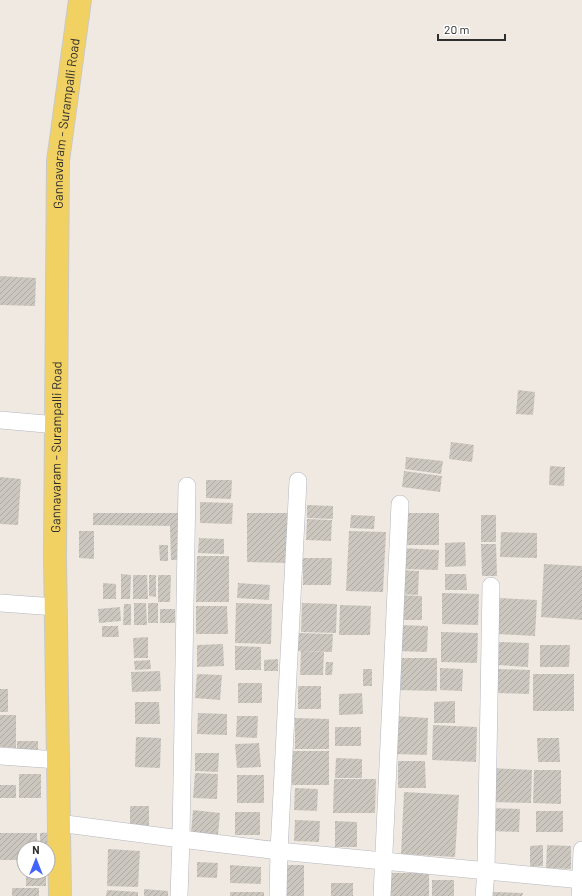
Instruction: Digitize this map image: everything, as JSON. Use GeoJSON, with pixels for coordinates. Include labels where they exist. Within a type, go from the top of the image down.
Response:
{"type":"FeatureCollection","features":[{"type":"Feature","properties":{"kind":"main road","name":"Gannavaram - Surampalli Road"},"geometry":{"type":"LineString","coordinates":[[60,896],[56,607],[58,161],[80,0]]}},
{"type":"Feature","properties":{"kind":"street"},"geometry":{"type":"LineString","coordinates":[[0,420],[57,425]]}},
{"type":"Feature","properties":{"kind":"street"},"geometry":{"type":"LineString","coordinates":[[278,896],[298,481]]}},
{"type":"Feature","properties":{"kind":"street"},"geometry":{"type":"LineString","coordinates":[[179,896],[187,486]]}},
{"type":"Feature","properties":{"kind":"street"},"geometry":{"type":"LineString","coordinates":[[382,896],[400,504]]}},
{"type":"Feature","properties":{"kind":"street"},"geometry":{"type":"LineString","coordinates":[[484,896],[486,871],[491,586]]}},
{"type":"Feature","properties":{"kind":"street"},"geometry":{"type":"LineString","coordinates":[[0,603],[56,607]]}},
{"type":"Feature","properties":{"kind":"street"},"geometry":{"type":"LineString","coordinates":[[0,756],[58,760]]}},
{"type":"Feature","properties":{"kind":"street"},"geometry":{"type":"LineString","coordinates":[[58,823],[279,851],[486,871],[581,885],[582,850]]}},
{"type":"Feature","properties":{"kind":"building"},"geometry":{"type":"Polygon","coordinates":[[[0,276],[36,278],[35,306],[0,305],[0,276]]]}},
{"type":"Feature","properties":{"kind":"building"},"geometry":{"type":"Polygon","coordinates":[[[518,390],[535,392],[533,415],[516,414],[518,390]]]}},
{"type":"Feature","properties":{"kind":"building"},"geometry":{"type":"Polygon","coordinates":[[[451,442],[474,445],[472,462],[449,459],[451,442]]]}},
{"type":"Feature","properties":{"kind":"building"},"geometry":{"type":"Polygon","coordinates":[[[406,457],[443,461],[441,474],[405,469],[406,457]]]}},
{"type":"Feature","properties":{"kind":"building"},"geometry":{"type":"Polygon","coordinates":[[[550,466],[565,467],[564,486],[549,485],[550,466]]]}},
{"type":"Feature","properties":{"kind":"building"},"geometry":{"type":"Polygon","coordinates":[[[404,471],[442,476],[440,492],[402,487],[404,471]]]}},
{"type":"Feature","properties":{"kind":"building"},"geometry":{"type":"Polygon","coordinates":[[[0,477],[21,479],[18,525],[0,524],[0,477]]]}},
{"type":"Feature","properties":{"kind":"building"},"geometry":{"type":"Polygon","coordinates":[[[206,480],[232,480],[231,499],[206,498],[206,480]]]}},
{"type":"Feature","properties":{"kind":"building"},"geometry":{"type":"Polygon","coordinates":[[[200,502],[233,503],[232,524],[200,523],[200,502]]]}},
{"type":"Feature","properties":{"kind":"building"},"geometry":{"type":"Polygon","coordinates":[[[307,505],[333,506],[333,519],[307,518],[307,505]]]}},
{"type":"Feature","properties":{"kind":"building"},"geometry":{"type":"Polygon","coordinates":[[[93,513],[178,513],[178,526],[93,525],[93,513]]]}},
{"type":"Feature","properties":{"kind":"building"},"geometry":{"type":"Polygon","coordinates":[[[247,513],[291,513],[290,563],[247,562],[247,513]]]}},
{"type":"Feature","properties":{"kind":"building"},"geometry":{"type":"Polygon","coordinates":[[[402,513],[439,513],[439,545],[402,545],[402,513]]]}},
{"type":"Feature","properties":{"kind":"building"},"geometry":{"type":"Polygon","coordinates":[[[351,515],[375,516],[374,529],[350,528],[351,515]]]}},
{"type":"Feature","properties":{"kind":"building"},"geometry":{"type":"Polygon","coordinates":[[[481,515],[496,515],[496,542],[481,542],[481,515]]]}},
{"type":"Feature","properties":{"kind":"building"},"geometry":{"type":"Polygon","coordinates":[[[307,519],[332,520],[331,541],[306,540],[307,519]]]}},
{"type":"Feature","properties":{"kind":"building"},"geometry":{"type":"Polygon","coordinates":[[[170,526],[180,526],[181,560],[171,560],[170,526]]]}},
{"type":"Feature","properties":{"kind":"building"},"geometry":{"type":"Polygon","coordinates":[[[79,531],[94,531],[94,559],[79,558],[79,531]]]}},
{"type":"Feature","properties":{"kind":"building"},"geometry":{"type":"Polygon","coordinates":[[[349,531],[386,532],[383,592],[346,591],[349,531]]]}},
{"type":"Feature","properties":{"kind":"building"},"geometry":{"type":"Polygon","coordinates":[[[501,532],[537,533],[537,558],[500,557],[501,532]]]}},
{"type":"Feature","properties":{"kind":"building"},"geometry":{"type":"Polygon","coordinates":[[[199,538],[224,539],[224,554],[198,553],[199,538]]]}},
{"type":"Feature","properties":{"kind":"building"},"geometry":{"type":"Polygon","coordinates":[[[465,542],[466,566],[445,567],[445,543],[465,542]]]}},
{"type":"Feature","properties":{"kind":"building"},"geometry":{"type":"Polygon","coordinates":[[[481,544],[496,544],[497,576],[482,576],[481,544]]]}},
{"type":"Feature","properties":{"kind":"building"},"geometry":{"type":"Polygon","coordinates":[[[159,545],[168,545],[168,561],[160,561],[159,545]]]}},
{"type":"Feature","properties":{"kind":"building"},"geometry":{"type":"Polygon","coordinates":[[[402,548],[439,550],[438,570],[401,569],[402,548]]]}},
{"type":"Feature","properties":{"kind":"building"},"geometry":{"type":"Polygon","coordinates":[[[197,556],[229,556],[229,602],[196,602],[197,556]]]}},
{"type":"Feature","properties":{"kind":"building"},"geometry":{"type":"Polygon","coordinates":[[[303,558],[332,558],[331,585],[303,585],[303,558]]]}},
{"type":"Feature","properties":{"kind":"building"},"geometry":{"type":"Polygon","coordinates":[[[544,564],[582,566],[582,620],[541,617],[544,564]]]}},
{"type":"Feature","properties":{"kind":"building"},"geometry":{"type":"Polygon","coordinates":[[[399,570],[419,571],[418,595],[399,594],[399,570]]]}},
{"type":"Feature","properties":{"kind":"building"},"geometry":{"type":"Polygon","coordinates":[[[121,574],[131,575],[130,599],[121,599],[121,574]]]}},
{"type":"Feature","properties":{"kind":"building"},"geometry":{"type":"Polygon","coordinates":[[[445,574],[466,574],[467,590],[445,590],[445,574]]]}},
{"type":"Feature","properties":{"kind":"building"},"geometry":{"type":"Polygon","coordinates":[[[133,575],[147,575],[148,599],[133,599],[133,575]]]}},
{"type":"Feature","properties":{"kind":"building"},"geometry":{"type":"Polygon","coordinates":[[[149,575],[156,575],[156,597],[149,596],[149,575]]]}},
{"type":"Feature","properties":{"kind":"building"},"geometry":{"type":"Polygon","coordinates":[[[158,575],[171,575],[170,602],[158,602],[158,575]]]}},
{"type":"Feature","properties":{"kind":"building"},"geometry":{"type":"Polygon","coordinates":[[[103,583],[116,584],[116,599],[103,599],[103,583]]]}},
{"type":"Feature","properties":{"kind":"building"},"geometry":{"type":"Polygon","coordinates":[[[238,583],[270,585],[269,600],[237,598],[238,583]]]}},
{"type":"Feature","properties":{"kind":"building"},"geometry":{"type":"Polygon","coordinates":[[[442,593],[479,594],[478,625],[442,624],[442,593]]]}},
{"type":"Feature","properties":{"kind":"building"},"geometry":{"type":"Polygon","coordinates":[[[398,595],[422,596],[422,620],[398,620],[398,595]]]}},
{"type":"Feature","properties":{"kind":"building"},"geometry":{"type":"Polygon","coordinates":[[[498,598],[537,600],[535,636],[496,634],[498,598]]]}},
{"type":"Feature","properties":{"kind":"building"},"geometry":{"type":"Polygon","coordinates":[[[134,603],[146,603],[147,625],[134,625],[134,603]]]}},
{"type":"Feature","properties":{"kind":"building"},"geometry":{"type":"Polygon","coordinates":[[[148,603],[158,603],[158,623],[148,623],[148,603]]]}},
{"type":"Feature","properties":{"kind":"building"},"geometry":{"type":"Polygon","coordinates":[[[236,603],[272,604],[271,644],[235,643],[236,603]]]}},
{"type":"Feature","properties":{"kind":"building"},"geometry":{"type":"Polygon","coordinates":[[[302,603],[337,604],[336,633],[301,632],[302,603]]]}},
{"type":"Feature","properties":{"kind":"building"},"geometry":{"type":"Polygon","coordinates":[[[124,604],[131,604],[131,625],[123,625],[124,604]]]}},
{"type":"Feature","properties":{"kind":"building"},"geometry":{"type":"Polygon","coordinates":[[[340,605],[371,606],[370,635],[339,635],[340,605]]]}},
{"type":"Feature","properties":{"kind":"building"},"geometry":{"type":"Polygon","coordinates":[[[196,606],[227,606],[228,634],[196,634],[196,606]]]}},
{"type":"Feature","properties":{"kind":"building"},"geometry":{"type":"Polygon","coordinates":[[[120,607],[121,621],[99,623],[98,609],[120,607]]]}},
{"type":"Feature","properties":{"kind":"building"},"geometry":{"type":"Polygon","coordinates":[[[160,609],[175,609],[175,623],[160,623],[160,609]]]}},
{"type":"Feature","properties":{"kind":"building"},"geometry":{"type":"Polygon","coordinates":[[[398,625],[428,626],[427,652],[397,651],[398,625]]]}},
{"type":"Feature","properties":{"kind":"building"},"geometry":{"type":"Polygon","coordinates":[[[102,626],[118,626],[119,637],[102,637],[102,626]]]}},
{"type":"Feature","properties":{"kind":"building"},"geometry":{"type":"Polygon","coordinates":[[[441,632],[478,633],[477,663],[441,662],[441,632]]]}},
{"type":"Feature","properties":{"kind":"building"},"geometry":{"type":"Polygon","coordinates":[[[297,633],[333,634],[332,652],[297,651],[297,633]]]}},
{"type":"Feature","properties":{"kind":"building"},"geometry":{"type":"Polygon","coordinates":[[[148,637],[148,658],[134,658],[133,638],[148,637]]]}},
{"type":"Feature","properties":{"kind":"building"},"geometry":{"type":"Polygon","coordinates":[[[499,642],[529,643],[528,667],[498,665],[499,642]]]}},
{"type":"Feature","properties":{"kind":"building"},"geometry":{"type":"Polygon","coordinates":[[[223,644],[224,666],[197,667],[197,645],[223,644]]]}},
{"type":"Feature","properties":{"kind":"building"},"geometry":{"type":"Polygon","coordinates":[[[540,645],[570,645],[569,667],[540,667],[540,645]]]}},
{"type":"Feature","properties":{"kind":"building"},"geometry":{"type":"Polygon","coordinates":[[[235,646],[261,647],[261,670],[235,670],[235,646]]]}},
{"type":"Feature","properties":{"kind":"building"},"geometry":{"type":"Polygon","coordinates":[[[301,651],[324,652],[323,675],[300,675],[301,651]]]}},
{"type":"Feature","properties":{"kind":"building"},"geometry":{"type":"Polygon","coordinates":[[[396,658],[437,658],[437,691],[396,690],[396,658]]]}},
{"type":"Feature","properties":{"kind":"building"},"geometry":{"type":"Polygon","coordinates":[[[278,659],[278,671],[264,671],[264,660],[278,659]]]}},
{"type":"Feature","properties":{"kind":"building"},"geometry":{"type":"Polygon","coordinates":[[[150,660],[151,669],[135,670],[134,661],[150,660]]]}},
{"type":"Feature","properties":{"kind":"building"},"geometry":{"type":"Polygon","coordinates":[[[326,662],[333,662],[332,675],[325,675],[326,662]]]}},
{"type":"Feature","properties":{"kind":"building"},"geometry":{"type":"Polygon","coordinates":[[[440,668],[463,669],[462,691],[440,690],[440,668]]]}},
{"type":"Feature","properties":{"kind":"building"},"geometry":{"type":"Polygon","coordinates":[[[363,669],[372,669],[372,686],[363,686],[363,669]]]}},
{"type":"Feature","properties":{"kind":"building"},"geometry":{"type":"Polygon","coordinates":[[[498,669],[530,670],[529,694],[497,693],[498,669]]]}},
{"type":"Feature","properties":{"kind":"building"},"geometry":{"type":"Polygon","coordinates":[[[160,671],[161,691],[132,692],[131,672],[160,671]]]}},
{"type":"Feature","properties":{"kind":"building"},"geometry":{"type":"Polygon","coordinates":[[[197,674],[222,675],[220,700],[195,698],[197,674]]]}},
{"type":"Feature","properties":{"kind":"building"},"geometry":{"type":"Polygon","coordinates":[[[533,674],[574,674],[574,711],[533,711],[533,674]]]}},
{"type":"Feature","properties":{"kind":"building"},"geometry":{"type":"Polygon","coordinates":[[[238,683],[262,683],[262,703],[238,703],[238,683]]]}},
{"type":"Feature","properties":{"kind":"building"},"geometry":{"type":"Polygon","coordinates":[[[298,686],[321,686],[321,709],[298,709],[298,686]]]}},
{"type":"Feature","properties":{"kind":"building"},"geometry":{"type":"Polygon","coordinates":[[[0,689],[8,689],[8,712],[0,712],[0,689]]]}},
{"type":"Feature","properties":{"kind":"building"},"geometry":{"type":"Polygon","coordinates":[[[362,693],[363,714],[339,715],[339,694],[362,693]]]}},
{"type":"Feature","properties":{"kind":"building"},"geometry":{"type":"Polygon","coordinates":[[[455,701],[455,723],[434,723],[434,702],[455,701]]]}},
{"type":"Feature","properties":{"kind":"building"},"geometry":{"type":"Polygon","coordinates":[[[135,702],[159,702],[160,724],[135,724],[135,702]]]}},
{"type":"Feature","properties":{"kind":"building"},"geometry":{"type":"Polygon","coordinates":[[[198,713],[227,714],[227,735],[197,734],[198,713]]]}},
{"type":"Feature","properties":{"kind":"building"},"geometry":{"type":"Polygon","coordinates":[[[0,715],[16,715],[16,748],[0,747],[0,715]]]}},
{"type":"Feature","properties":{"kind":"building"},"geometry":{"type":"Polygon","coordinates":[[[237,716],[258,716],[257,738],[236,737],[237,716]]]}},
{"type":"Feature","properties":{"kind":"building"},"geometry":{"type":"Polygon","coordinates":[[[395,716],[428,718],[427,755],[393,754],[395,716]]]}},
{"type":"Feature","properties":{"kind":"building"},"geometry":{"type":"Polygon","coordinates":[[[295,718],[329,719],[329,749],[295,749],[295,718]]]}},
{"type":"Feature","properties":{"kind":"building"},"geometry":{"type":"Polygon","coordinates":[[[433,725],[477,727],[476,762],[432,760],[433,725]]]}},
{"type":"Feature","properties":{"kind":"building"},"geometry":{"type":"Polygon","coordinates":[[[335,727],[361,727],[361,746],[335,746],[335,727]]]}},
{"type":"Feature","properties":{"kind":"building"},"geometry":{"type":"Polygon","coordinates":[[[136,737],[161,738],[160,768],[135,767],[136,737]]]}},
{"type":"Feature","properties":{"kind":"building"},"geometry":{"type":"Polygon","coordinates":[[[537,738],[559,738],[560,762],[538,762],[537,738]]]}},
{"type":"Feature","properties":{"kind":"building"},"geometry":{"type":"Polygon","coordinates":[[[17,741],[38,741],[38,751],[17,751],[17,741]]]}},
{"type":"Feature","properties":{"kind":"building"},"geometry":{"type":"Polygon","coordinates":[[[259,743],[261,767],[237,768],[235,744],[259,743]]]}},
{"type":"Feature","properties":{"kind":"building"},"geometry":{"type":"Polygon","coordinates":[[[292,751],[329,751],[329,785],[292,785],[292,751]]]}},
{"type":"Feature","properties":{"kind":"building"},"geometry":{"type":"Polygon","coordinates":[[[195,753],[219,753],[218,772],[195,771],[195,753]]]}},
{"type":"Feature","properties":{"kind":"building"},"geometry":{"type":"Polygon","coordinates":[[[336,758],[362,759],[362,778],[335,778],[336,758]]]}},
{"type":"Feature","properties":{"kind":"building"},"geometry":{"type":"Polygon","coordinates":[[[398,761],[425,761],[426,788],[398,788],[398,761]]]}},
{"type":"Feature","properties":{"kind":"building"},"geometry":{"type":"Polygon","coordinates":[[[491,768],[532,770],[531,803],[491,802],[491,768]]]}},
{"type":"Feature","properties":{"kind":"building"},"geometry":{"type":"Polygon","coordinates":[[[534,770],[561,770],[561,804],[533,803],[534,770]]]}},
{"type":"Feature","properties":{"kind":"building"},"geometry":{"type":"Polygon","coordinates":[[[195,773],[218,774],[217,799],[193,798],[195,773]]]}},
{"type":"Feature","properties":{"kind":"building"},"geometry":{"type":"Polygon","coordinates":[[[19,774],[41,774],[41,798],[19,798],[19,774]]]}},
{"type":"Feature","properties":{"kind":"building"},"geometry":{"type":"Polygon","coordinates":[[[237,775],[264,775],[264,803],[237,803],[237,775]]]}},
{"type":"Feature","properties":{"kind":"building"},"geometry":{"type":"Polygon","coordinates":[[[334,779],[376,779],[375,813],[333,813],[334,779]]]}},
{"type":"Feature","properties":{"kind":"building"},"geometry":{"type":"Polygon","coordinates":[[[0,785],[16,785],[16,798],[0,798],[0,785]]]}},
{"type":"Feature","properties":{"kind":"building"},"geometry":{"type":"Polygon","coordinates":[[[295,788],[318,789],[317,811],[294,810],[295,788]]]}},
{"type":"Feature","properties":{"kind":"building"},"geometry":{"type":"Polygon","coordinates":[[[404,792],[459,795],[455,857],[401,854],[404,792]]]}},
{"type":"Feature","properties":{"kind":"building"},"geometry":{"type":"Polygon","coordinates":[[[130,806],[149,806],[149,826],[130,825],[130,806]]]}},
{"type":"Feature","properties":{"kind":"building"},"geometry":{"type":"Polygon","coordinates":[[[491,808],[520,809],[519,832],[491,831],[491,808]]]}},
{"type":"Feature","properties":{"kind":"building"},"geometry":{"type":"Polygon","coordinates":[[[193,810],[220,813],[218,835],[191,833],[193,810]]]}},
{"type":"Feature","properties":{"kind":"building"},"geometry":{"type":"Polygon","coordinates":[[[536,811],[563,811],[563,832],[536,832],[536,811]]]}},
{"type":"Feature","properties":{"kind":"building"},"geometry":{"type":"Polygon","coordinates":[[[235,812],[260,812],[260,835],[235,835],[235,812]]]}},
{"type":"Feature","properties":{"kind":"building"},"geometry":{"type":"Polygon","coordinates":[[[295,820],[320,821],[319,842],[294,841],[295,820]]]}},
{"type":"Feature","properties":{"kind":"building"},"geometry":{"type":"Polygon","coordinates":[[[335,821],[357,822],[357,847],[335,847],[335,821]]]}},
{"type":"Feature","properties":{"kind":"building"},"geometry":{"type":"Polygon","coordinates":[[[57,832],[58,863],[56,863],[56,840],[40,840],[40,833],[57,832]]]}},
{"type":"Feature","properties":{"kind":"building"},"geometry":{"type":"Polygon","coordinates":[[[0,833],[37,833],[37,840],[16,840],[16,860],[0,860],[0,833]]]}},
{"type":"Feature","properties":{"kind":"building"},"geometry":{"type":"Polygon","coordinates":[[[543,845],[543,866],[530,867],[530,846],[543,845]]]}},
{"type":"Feature","properties":{"kind":"building"},"geometry":{"type":"Polygon","coordinates":[[[547,845],[571,846],[571,869],[546,868],[547,845]]]}},
{"type":"Feature","properties":{"kind":"building"},"geometry":{"type":"Polygon","coordinates":[[[108,849],[140,851],[138,887],[107,886],[108,849]]]}},
{"type":"Feature","properties":{"kind":"building"},"geometry":{"type":"Polygon","coordinates":[[[197,862],[218,863],[217,878],[197,877],[197,862]]]}},
{"type":"Feature","properties":{"kind":"building"},"geometry":{"type":"Polygon","coordinates":[[[230,865],[261,867],[261,884],[230,883],[230,865]]]}},
{"type":"Feature","properties":{"kind":"building"},"geometry":{"type":"Polygon","coordinates":[[[287,865],[304,865],[304,896],[287,896],[287,865]]]}},
{"type":"Feature","properties":{"kind":"building"},"geometry":{"type":"Polygon","coordinates":[[[391,873],[429,873],[429,896],[390,896],[391,873]]]}},
{"type":"Feature","properties":{"kind":"building"},"geometry":{"type":"Polygon","coordinates":[[[26,880],[46,880],[46,886],[26,886],[26,880]]]}},
{"type":"Feature","properties":{"kind":"building"},"geometry":{"type":"Polygon","coordinates":[[[432,880],[454,880],[454,896],[432,896],[432,880]]]}},
{"type":"Feature","properties":{"kind":"building"},"geometry":{"type":"Polygon","coordinates":[[[331,883],[353,883],[353,896],[331,896],[331,883]]]}},
{"type":"Feature","properties":{"kind":"building"},"geometry":{"type":"Polygon","coordinates":[[[12,888],[39,888],[39,896],[12,896],[12,888]]]}},
{"type":"Feature","properties":{"kind":"building"},"geometry":{"type":"Polygon","coordinates":[[[144,889],[168,891],[168,896],[144,896],[144,889]]]}},
{"type":"Feature","properties":{"kind":"building"},"geometry":{"type":"Polygon","coordinates":[[[107,890],[138,892],[138,896],[106,896],[107,890]]]}},
{"type":"Feature","properties":{"kind":"building"},"geometry":{"type":"Polygon","coordinates":[[[230,892],[264,892],[264,896],[230,896],[230,892]]]}},
{"type":"Feature","properties":{"kind":"building"},"geometry":{"type":"Polygon","coordinates":[[[493,892],[523,893],[522,896],[493,896],[493,892]]]}}]}
